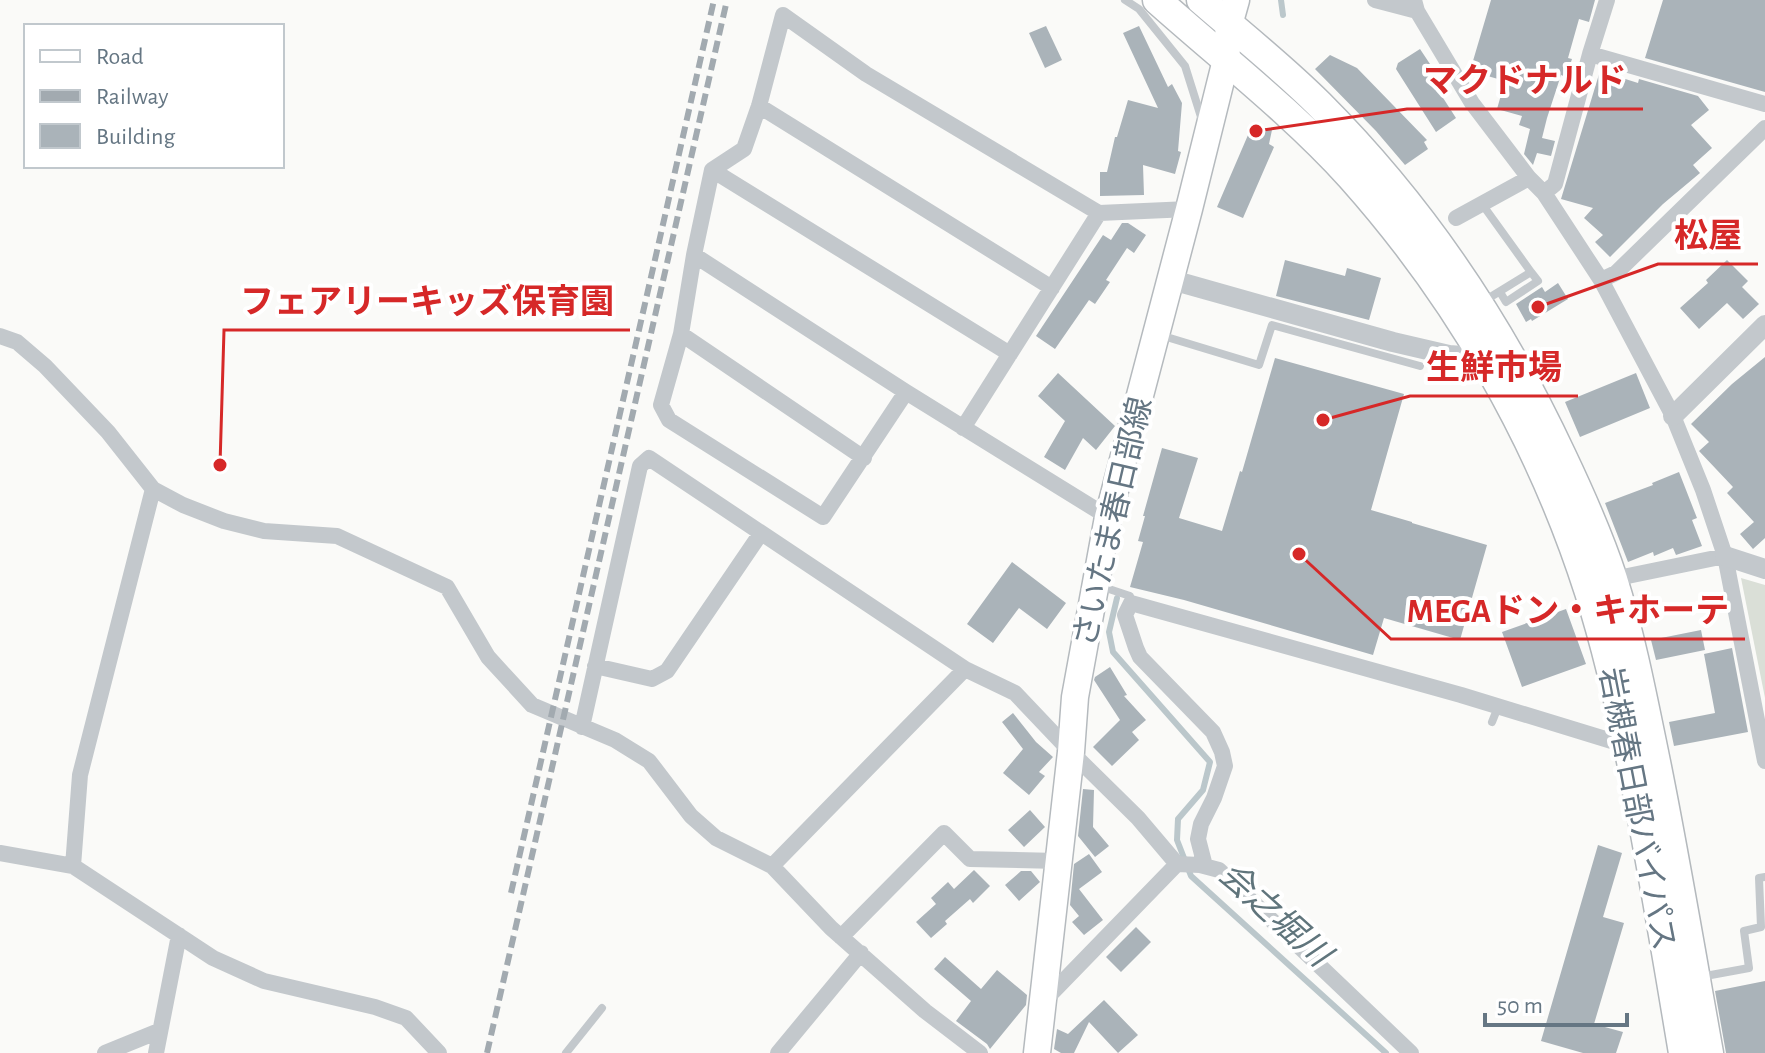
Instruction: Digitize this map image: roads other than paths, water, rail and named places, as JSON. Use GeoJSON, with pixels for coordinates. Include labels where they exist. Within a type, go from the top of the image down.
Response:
{"type":"FeatureCollection","features":[{"type":"Feature","properties":{"kind":"highway","name":"岩槻春日部バイパス"},"geometry":{"type":"LineString","coordinates":[[1157,0],[1302,125],[1352,178],[1437,287],[1480,350],[1523,429],[1566,528],[1611,668],[1648,847],[1683,1053]]}},
{"type":"Feature","properties":{"kind":"highway","name":"岩槻春日部バイパス"},"geometry":{"type":"LineString","coordinates":[[1201,0],[1233,12],[1372,161],[1420,218],[1459,272],[1490,298],[1506,346],[1544,417],[1591,517],[1613,579],[1638,676],[1672,841],[1709,1053]]}},
{"type":"Feature","properties":{"kind":"main road","name":"さいたま春日部線"},"geometry":{"type":"LineString","coordinates":[[1037,1053],[1075,697],[1095,584],[1108,517],[1170,337],[1172,280],[1226,60],[1233,12]]}},
{"type":"Feature","properties":{"kind":"street"},"geometry":{"type":"LineString","coordinates":[[1375,0],[1415,6],[1472,103],[1544,193],[1601,280],[1673,416],[1725,556],[1765,761]]}},
{"type":"Feature","properties":{"kind":"street"},"geometry":{"type":"LineString","coordinates":[[1544,193],[1555,184],[1607,0]]}},
{"type":"Feature","properties":{"kind":"street"},"geometry":{"type":"LineString","coordinates":[[906,392],[823,517],[669,420],[661,405],[681,334],[712,170],[744,149],[785,8],[866,74],[1099,213],[1189,209]]}},
{"type":"Feature","properties":{"kind":"street"},"geometry":{"type":"LineString","coordinates":[[1590,54],[1765,104]]}},
{"type":"Feature","properties":{"kind":"street"},"geometry":{"type":"LineString","coordinates":[[759,106],[1052,288]]}},
{"type":"Feature","properties":{"kind":"street"},"geometry":{"type":"LineString","coordinates":[[1601,280],[1616,273],[1765,128]]}},
{"type":"Feature","properties":{"kind":"street"},"geometry":{"type":"LineString","coordinates":[[712,170],[1010,354]]}},
{"type":"Feature","properties":{"kind":"street"},"geometry":{"type":"LineString","coordinates":[[1456,218],[1529,178]]}},
{"type":"Feature","properties":{"kind":"street"},"geometry":{"type":"LineString","coordinates":[[963,428],[1099,213]]}},
{"type":"Feature","properties":{"kind":"street"},"geometry":{"type":"LineString","coordinates":[[694,255],[1108,517]]}},
{"type":"Feature","properties":{"kind":"street"},"geometry":{"type":"LineString","coordinates":[[1172,280],[1392,351],[1462,356],[1480,350]]}},
{"type":"Feature","properties":{"kind":"street"},"geometry":{"type":"LineString","coordinates":[[1673,416],[1765,325]]}},
{"type":"Feature","properties":{"kind":"street"},"geometry":{"type":"LineString","coordinates":[[681,334],[864,458]]}},
{"type":"Feature","properties":{"kind":"street"},"geometry":{"type":"LineString","coordinates":[[0,336],[17,342],[45,366],[108,432],[153,489],[183,505],[264,531],[337,536],[447,587],[488,657],[532,705],[615,740],[649,761],[691,816],[716,838],[772,866],[841,937],[925,1011],[980,1053]]}},
{"type":"Feature","properties":{"kind":"street"},"geometry":{"type":"LineString","coordinates":[[582,727],[640,466],[649,458],[965,669],[1015,693],[1071,752],[1189,865],[1219,870],[1411,1053]]}},
{"type":"Feature","properties":{"kind":"street"},"geometry":{"type":"LineString","coordinates":[[73,866],[80,775],[153,489]]}},
{"type":"Feature","properties":{"kind":"street"},"geometry":{"type":"LineString","coordinates":[[595,666],[652,679],[667,671],[761,533]]}},
{"type":"Feature","properties":{"kind":"street"},"geometry":{"type":"LineString","coordinates":[[1613,579],[1725,556],[1765,569]]}},
{"type":"Feature","properties":{"kind":"street"},"geometry":{"type":"LineString","coordinates":[[1042,1002],[1189,865],[1201,824],[1225,766],[1213,732],[1140,657],[1125,615],[1131,603],[1464,689],[1495,714],[1628,746]]}},
{"type":"Feature","properties":{"kind":"street"},"geometry":{"type":"LineString","coordinates":[[772,866],[965,669]]}},
{"type":"Feature","properties":{"kind":"street"},"geometry":{"type":"LineString","coordinates":[[841,937],[944,833],[970,859],[1059,861]]}},
{"type":"Feature","properties":{"kind":"street"},"geometry":{"type":"LineString","coordinates":[[0,853],[73,866],[213,958],[264,981],[375,1007],[406,1018],[439,1053]]}},
{"type":"Feature","properties":{"kind":"street"},"geometry":{"type":"LineString","coordinates":[[156,1053],[179,935]]}},
{"type":"Feature","properties":{"kind":"street"},"geometry":{"type":"LineString","coordinates":[[778,1053],[861,953]]}},
{"type":"Feature","properties":{"kind":"street"},"geometry":{"type":"LineString","coordinates":[[105,1053],[159,1031]]}},
{"type":"Feature","properties":{"kind":"lane"},"geometry":{"type":"LineString","coordinates":[[1125,0],[1139,9],[1185,66],[1207,136]]}},
{"type":"Feature","properties":{"kind":"lane"},"geometry":{"type":"LineString","coordinates":[[1481,204],[1531,272],[1490,298]]}},
{"type":"Feature","properties":{"kind":"lane"},"geometry":{"type":"LineString","coordinates":[[1170,337],[1259,365],[1272,325],[1392,351],[1420,366]]}},
{"type":"Feature","properties":{"kind":"lane"},"geometry":{"type":"LineString","coordinates":[[1095,584],[1130,596],[1131,603]]}},
{"type":"Feature","properties":{"kind":"lane"},"geometry":{"type":"LineString","coordinates":[[1696,978],[1749,968],[1744,931],[1761,927],[1759,878],[1765,877]]}},
{"type":"Feature","properties":{"kind":"lane"},"geometry":{"type":"LineString","coordinates":[[566,1053],[602,1008]]}},
{"type":"Feature","properties":{"kind":"waterway","name":"会之堀川"},"geometry":{"type":"LineString","coordinates":[[1281,0],[1283,15]]}},
{"type":"Feature","properties":{"kind":"waterway","name":"会之堀川"},"geometry":{"type":"LineString","coordinates":[[1117,598],[1109,632],[1113,652],[1210,762],[1203,790],[1178,819],[1177,840],[1191,876],[1386,1053]]}},
{"type":"Feature","properties":{"kind":"railway"},"geometry":{"type":"LineString","coordinates":[[511,893],[714,0]]}},
{"type":"Feature","properties":{"kind":"railway"},"geometry":{"type":"LineString","coordinates":[[487,1053],[727,0]]}},
{"type":"Feature","properties":{"kind":"place","name":"マクドナルド"},"geometry":{"type":"Point","coordinates":[1256,131]}},
{"type":"Feature","properties":{"kind":"place","name":"松屋"},"geometry":{"type":"Point","coordinates":[1538,307]}},
{"type":"Feature","properties":{"kind":"place","name":"生鮮市場"},"geometry":{"type":"Point","coordinates":[1323,420]}},
{"type":"Feature","properties":{"kind":"place","name":"フェアリーキッズ保育園"},"geometry":{"type":"Point","coordinates":[220,465]}},
{"type":"Feature","properties":{"kind":"place","name":"MEGAドン・キホーテ"},"geometry":{"type":"Point","coordinates":[1299,554]}}]}
